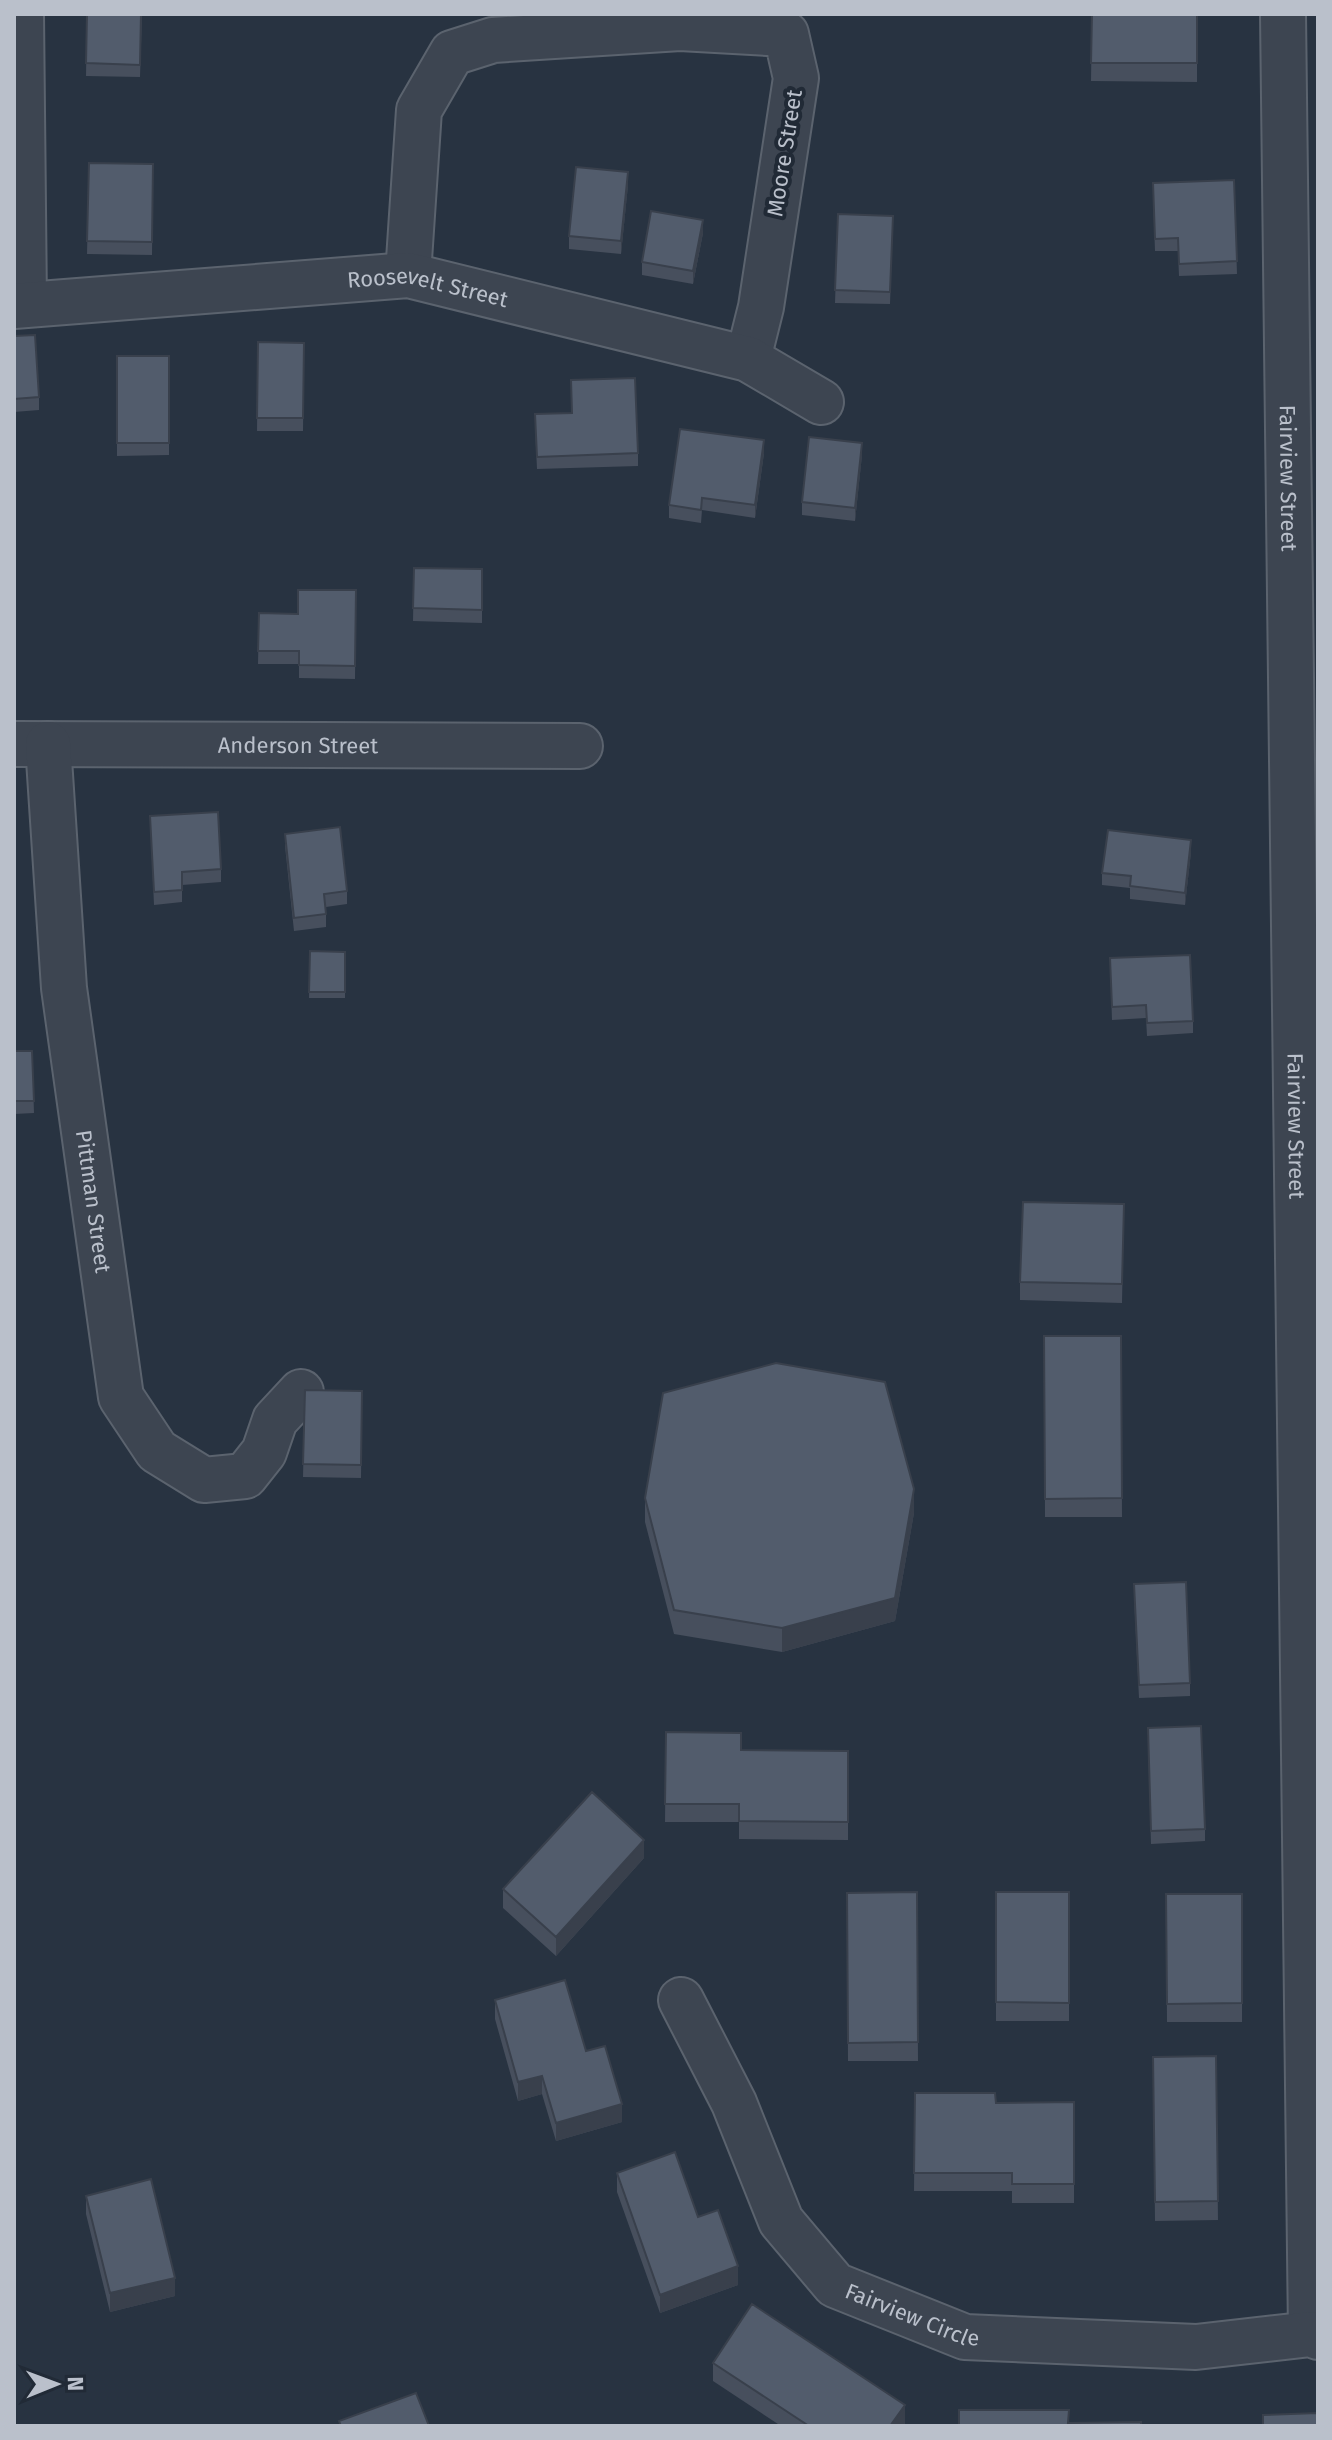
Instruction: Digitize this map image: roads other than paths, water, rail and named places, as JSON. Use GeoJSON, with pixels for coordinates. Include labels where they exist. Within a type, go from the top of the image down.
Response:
{"type":"FeatureCollection","features":[{"type":"Feature","properties":{"kind":"street"},"geometry":{"type":"LineString","coordinates":[[19,306],[21,14]]}},
{"type":"Feature","properties":{"kind":"street","name":"Fairview Street"},"geometry":{"type":"LineString","coordinates":[[1283,14],[1314,2336]]}},
{"type":"Feature","properties":{"kind":"street","name":"Moore Street"},"geometry":{"type":"LineString","coordinates":[[408,275],[419,110],[452,53],[493,40],[680,28],[786,34],[796,78],[761,307],[748,359]]}},
{"type":"Feature","properties":{"kind":"street","name":"Roosevelt Street"},"geometry":{"type":"LineString","coordinates":[[19,306],[408,275],[748,359],[821,402]]}},
{"type":"Feature","properties":{"kind":"street","name":"Anderson Street"},"geometry":{"type":"LineString","coordinates":[[31,744],[580,746]]}},
{"type":"Feature","properties":{"kind":"street","name":"Pittman Street"},"geometry":{"type":"LineString","coordinates":[[31,744],[121,1397],[157,1451],[204,1480],[245,1476],[264,1452],[275,1420],[301,1392]]}},
{"type":"Feature","properties":{"kind":"street","name":"Fairview Circle"},"geometry":{"type":"LineString","coordinates":[[681,2000],[734,2103],[781,2221],[835,2285],[965,2337],[1196,2347],[1314,2336]]}}]}
